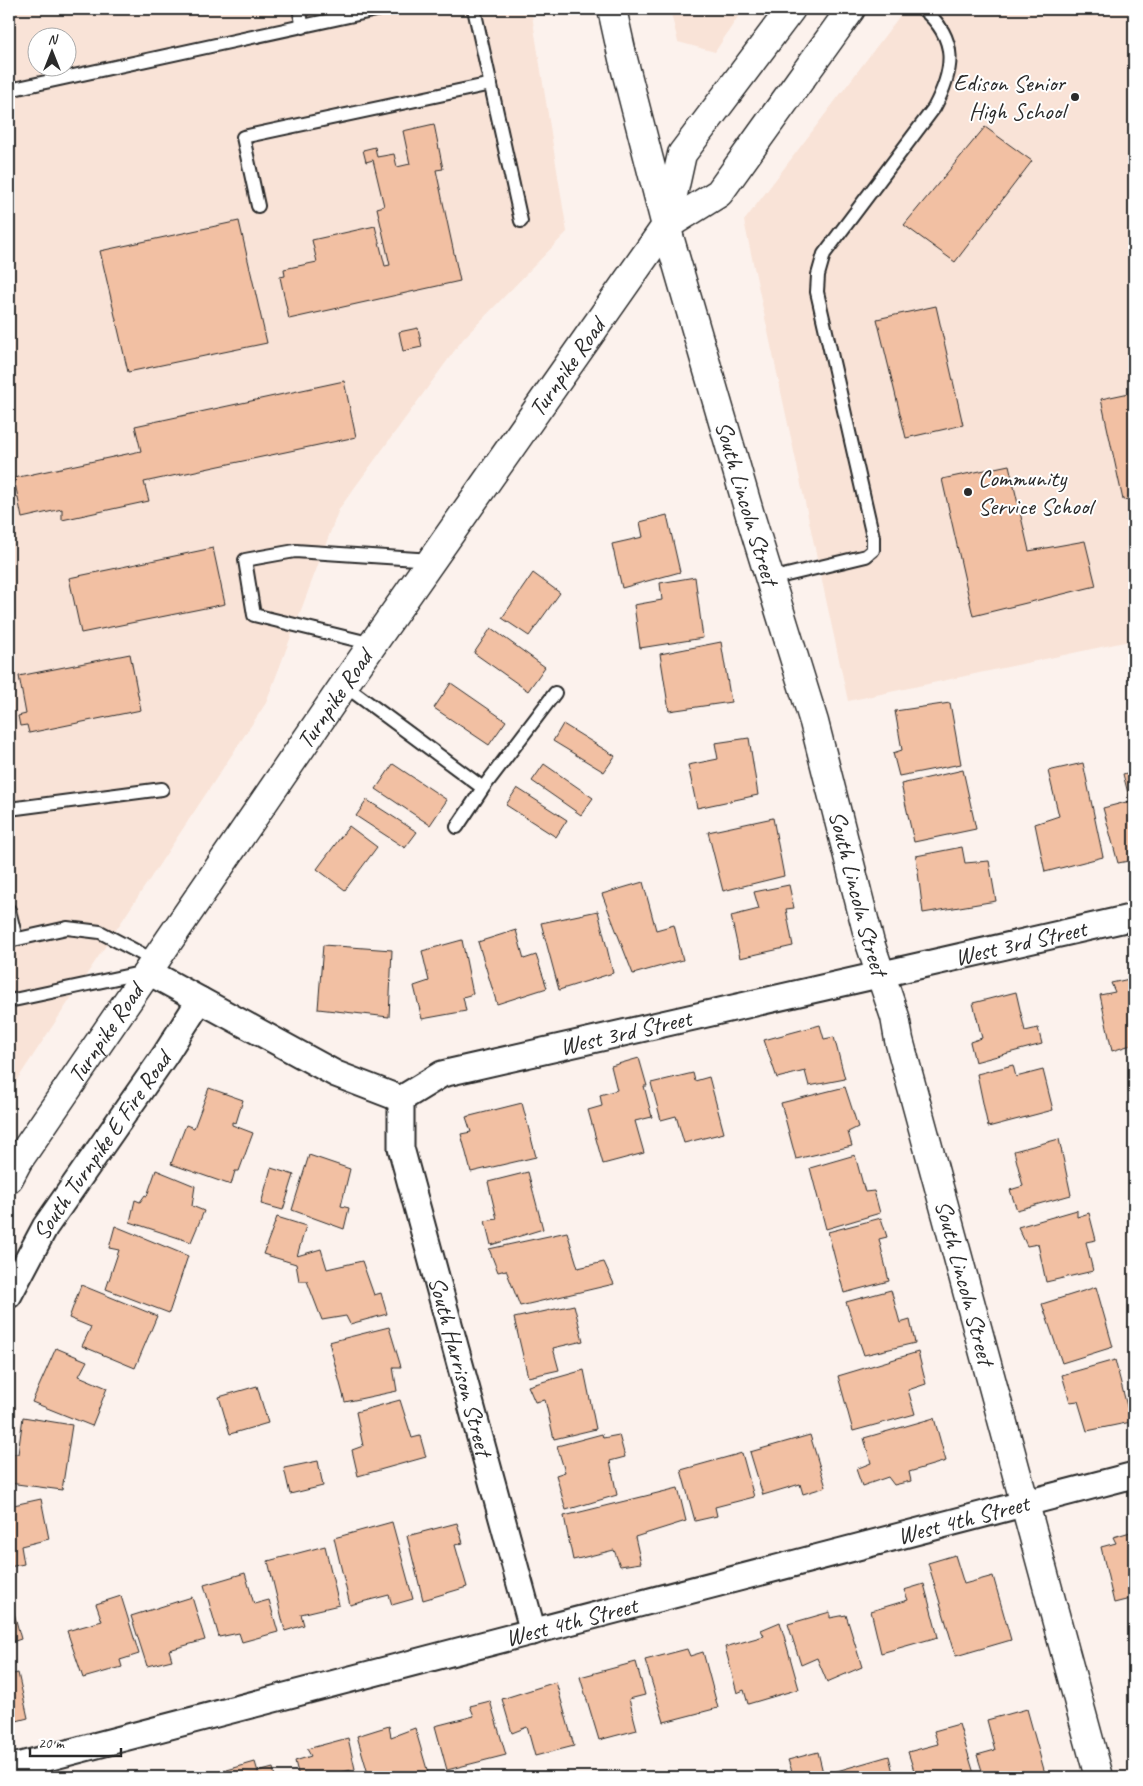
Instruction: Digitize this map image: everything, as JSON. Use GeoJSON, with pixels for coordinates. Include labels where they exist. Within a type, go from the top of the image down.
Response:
{"type":"FeatureCollection","features":[{"type":"Feature","properties":{"kind":"street","name":"South Lincoln Street"},"geometry":{"type":"LineString","coordinates":[[612,9],[666,226],[770,580],[814,722],[870,943],[895,1018],[899,1040],[1099,1777]]}},
{"type":"Feature","properties":{"kind":"street","name":"Turnpike Road"},"geometry":{"type":"LineString","coordinates":[[9,1178],[18,1161],[344,684],[666,226],[682,154],[791,9]]}},
{"type":"Feature","properties":{"kind":"street","name":"Turnpike Road"},"geometry":{"type":"LineString","coordinates":[[666,226],[719,193],[851,9]]}},
{"type":"Feature","properties":{"kind":"street","name":"West 3rd Street"},"geometry":{"type":"LineString","coordinates":[[401,1099],[442,1074],[1134,917]]}},
{"type":"Feature","properties":{"kind":"street"},"geometry":{"type":"LineString","coordinates":[[151,966],[200,1000],[336,1074],[401,1099]]}},
{"type":"Feature","properties":{"kind":"street","name":"South Turnpike E Fire Road"},"geometry":{"type":"LineString","coordinates":[[9,1295],[44,1227],[165,1054],[200,1000]]}},
{"type":"Feature","properties":{"kind":"street","name":"South Harrison Street"},"geometry":{"type":"LineString","coordinates":[[401,1099],[401,1148],[533,1632]]}},
{"type":"Feature","properties":{"kind":"street","name":"West 4th Street"},"geometry":{"type":"LineString","coordinates":[[9,1768],[1134,1475]]}},
{"type":"Feature","properties":{"kind":"lane"},"geometry":{"type":"LineString","coordinates":[[299,9],[303,27]]}},
{"type":"Feature","properties":{"kind":"lane"},"geometry":{"type":"LineString","coordinates":[[9,90],[381,9]]}},
{"type":"Feature","properties":{"kind":"lane"},"geometry":{"type":"LineString","coordinates":[[474,9],[521,221]]}},
{"type":"Feature","properties":{"kind":"lane"},"geometry":{"type":"LineString","coordinates":[[770,580],[866,556],[873,550],[873,537],[817,292],[818,275],[824,254],[934,108],[944,88],[951,53],[944,34],[933,17],[923,9]]}},
{"type":"Feature","properties":{"kind":"lane"},"geometry":{"type":"LineString","coordinates":[[258,206],[243,137],[491,84]]}},
{"type":"Feature","properties":{"kind":"lane"},"geometry":{"type":"LineString","coordinates":[[373,644],[254,616],[245,560],[295,551],[432,560]]}},
{"type":"Feature","properties":{"kind":"lane"},"geometry":{"type":"LineString","coordinates":[[344,684],[484,788]]}},
{"type":"Feature","properties":{"kind":"lane"},"geometry":{"type":"LineString","coordinates":[[456,827],[555,693]]}},
{"type":"Feature","properties":{"kind":"lane"},"geometry":{"type":"LineString","coordinates":[[9,809],[162,789]]}},
{"type":"Feature","properties":{"kind":"lane"},"geometry":{"type":"LineString","coordinates":[[9,910],[12,940],[67,928],[100,932],[151,966]]}},
{"type":"Feature","properties":{"kind":"lane"},"geometry":{"type":"LineString","coordinates":[[10,1002],[151,966]]}},
{"type":"Feature","properties":{"kind":"shaded area"},"geometry":{"type":"Polygon","coordinates":[[[9,9],[531,9],[567,232],[463,339],[339,509],[266,703],[9,1092],[9,9]]]}},
{"type":"Feature","properties":{"kind":"shaded area"},"geometry":{"type":"Polygon","coordinates":[[[670,9],[743,9],[715,52],[678,42],[670,9]]]}},
{"type":"Feature","properties":{"kind":"shaded area","name":"Community Service School"},"geometry":{"type":"Polygon","coordinates":[[[905,9],[1134,9],[1134,640],[848,701],[744,221],[905,9]]]}},
{"type":"Feature","properties":{"kind":"building"},"geometry":{"type":"Polygon","coordinates":[[[434,124],[443,169],[436,170],[460,281],[289,319],[280,277],[285,276],[284,269],[317,262],[312,240],[375,226],[385,266],[390,265],[377,208],[384,206],[373,160],[366,162],[363,150],[375,147],[377,157],[394,154],[397,167],[410,164],[403,131],[434,124]]]}},
{"type":"Feature","properties":{"kind":"building"},"geometry":{"type":"Polygon","coordinates":[[[985,127],[1032,161],[955,262],[904,225],[985,127]]]}},
{"type":"Feature","properties":{"kind":"building"},"geometry":{"type":"Polygon","coordinates":[[[239,221],[267,343],[128,372],[100,251],[239,221]]]}},
{"type":"Feature","properties":{"kind":"building"},"geometry":{"type":"Polygon","coordinates":[[[936,306],[963,425],[906,438],[877,319],[936,306]]]}},
{"type":"Feature","properties":{"kind":"building"},"geometry":{"type":"Polygon","coordinates":[[[418,328],[422,347],[403,351],[399,332],[418,328]]]}},
{"type":"Feature","properties":{"kind":"building"},"geometry":{"type":"Polygon","coordinates":[[[344,381],[356,437],[144,482],[149,501],[62,520],[62,509],[22,518],[14,478],[141,451],[135,426],[344,381]]]}},
{"type":"Feature","properties":{"kind":"building"},"geometry":{"type":"Polygon","coordinates":[[[1134,392],[1134,498],[1123,500],[1101,399],[1134,392]]]}},
{"type":"Feature","properties":{"kind":"building"},"geometry":{"type":"Polygon","coordinates":[[[1009,465],[1029,551],[1085,541],[1096,586],[973,616],[942,479],[1009,465]]]}},
{"type":"Feature","properties":{"kind":"building"},"geometry":{"type":"Polygon","coordinates":[[[667,515],[680,572],[622,588],[612,544],[643,537],[640,522],[667,515]]]}},
{"type":"Feature","properties":{"kind":"building"},"geometry":{"type":"Polygon","coordinates":[[[1134,526],[1134,557],[1128,528],[1134,526]]]}},
{"type":"Feature","properties":{"kind":"building"},"geometry":{"type":"Polygon","coordinates":[[[213,548],[225,604],[81,633],[69,578],[213,548]]]}},
{"type":"Feature","properties":{"kind":"building"},"geometry":{"type":"Polygon","coordinates":[[[533,573],[560,593],[529,636],[502,618],[533,573]]]}},
{"type":"Feature","properties":{"kind":"building"},"geometry":{"type":"Polygon","coordinates":[[[695,577],[703,638],[640,648],[634,605],[662,600],[660,583],[695,577]]]}},
{"type":"Feature","properties":{"kind":"building"},"geometry":{"type":"Polygon","coordinates":[[[491,628],[545,667],[528,691],[474,653],[491,628]]]}},
{"type":"Feature","properties":{"kind":"building"},"geometry":{"type":"Polygon","coordinates":[[[721,642],[731,702],[669,711],[660,654],[721,642]]]}},
{"type":"Feature","properties":{"kind":"building"},"geometry":{"type":"Polygon","coordinates":[[[130,654],[141,710],[29,733],[27,725],[20,726],[18,716],[26,714],[19,676],[130,654]]]}},
{"type":"Feature","properties":{"kind":"building"},"geometry":{"type":"Polygon","coordinates":[[[451,683],[506,721],[489,745],[434,708],[451,683]]]}},
{"type":"Feature","properties":{"kind":"building"},"geometry":{"type":"Polygon","coordinates":[[[950,703],[961,764],[899,776],[893,753],[902,750],[895,711],[950,703]]]}},
{"type":"Feature","properties":{"kind":"building"},"geometry":{"type":"Polygon","coordinates":[[[563,724],[615,756],[604,772],[553,741],[563,724]]]}},
{"type":"Feature","properties":{"kind":"building"},"geometry":{"type":"Polygon","coordinates":[[[749,738],[758,795],[697,808],[688,765],[718,759],[715,743],[749,738]]]}},
{"type":"Feature","properties":{"kind":"building"},"geometry":{"type":"Polygon","coordinates":[[[1083,763],[1103,857],[1045,872],[1035,824],[1059,816],[1048,771],[1083,763]]]}},
{"type":"Feature","properties":{"kind":"building"},"geometry":{"type":"Polygon","coordinates":[[[393,764],[447,800],[430,825],[376,789],[393,764]]]}},
{"type":"Feature","properties":{"kind":"building"},"geometry":{"type":"Polygon","coordinates":[[[544,764],[593,798],[581,815],[532,781],[544,764]]]}},
{"type":"Feature","properties":{"kind":"building"},"geometry":{"type":"Polygon","coordinates":[[[963,770],[976,829],[914,842],[901,784],[963,770]]]}},
{"type":"Feature","properties":{"kind":"building"},"geometry":{"type":"Polygon","coordinates":[[[1134,771],[1134,860],[1118,863],[1103,808],[1130,801],[1123,774],[1134,771]]]}},
{"type":"Feature","properties":{"kind":"building"},"geometry":{"type":"Polygon","coordinates":[[[517,788],[567,820],[556,837],[506,805],[517,788]]]}},
{"type":"Feature","properties":{"kind":"building"},"geometry":{"type":"Polygon","coordinates":[[[367,800],[417,832],[405,848],[356,816],[367,800]]]}},
{"type":"Feature","properties":{"kind":"building"},"geometry":{"type":"Polygon","coordinates":[[[773,818],[784,876],[723,891],[708,832],[773,818]]]}},
{"type":"Feature","properties":{"kind":"building"},"geometry":{"type":"Polygon","coordinates":[[[349,826],[377,847],[345,890],[317,869],[349,826]]]}},
{"type":"Feature","properties":{"kind":"building"},"geometry":{"type":"Polygon","coordinates":[[[962,847],[965,863],[989,861],[996,901],[923,913],[916,856],[962,847]]]}},
{"type":"Feature","properties":{"kind":"building"},"geometry":{"type":"Polygon","coordinates":[[[643,882],[656,930],[674,925],[683,960],[633,974],[602,894],[643,882]]]}},
{"type":"Feature","properties":{"kind":"building"},"geometry":{"type":"Polygon","coordinates":[[[789,885],[794,908],[786,909],[793,946],[740,958],[731,916],[759,909],[754,892],[789,885]]]}},
{"type":"Feature","properties":{"kind":"building"},"geometry":{"type":"Polygon","coordinates":[[[598,911],[613,973],[559,990],[541,923],[598,911]]]}},
{"type":"Feature","properties":{"kind":"building"},"geometry":{"type":"Polygon","coordinates":[[[516,930],[524,959],[536,955],[547,988],[497,1004],[478,942],[516,930]]]}},
{"type":"Feature","properties":{"kind":"building"},"geometry":{"type":"Polygon","coordinates":[[[462,940],[473,994],[463,997],[466,1011],[422,1019],[414,986],[429,981],[422,951],[462,940]]]}},
{"type":"Feature","properties":{"kind":"building"},"geometry":{"type":"Polygon","coordinates":[[[323,945],[392,950],[389,1017],[318,1009],[323,945]]]}},
{"type":"Feature","properties":{"kind":"building"},"geometry":{"type":"Polygon","coordinates":[[[1134,978],[1134,1044],[1112,1051],[1100,995],[1115,992],[1111,983],[1134,978]]]}},
{"type":"Feature","properties":{"kind":"building"},"geometry":{"type":"Polygon","coordinates":[[[1016,992],[1025,1031],[1038,1028],[1042,1044],[975,1062],[970,1042],[982,1038],[973,1003],[1016,992]]]}},
{"type":"Feature","properties":{"kind":"building"},"geometry":{"type":"Polygon","coordinates":[[[820,1025],[824,1039],[834,1037],[845,1079],[809,1086],[805,1071],[777,1078],[764,1040],[820,1025]]]}},
{"type":"Feature","properties":{"kind":"building"},"geometry":{"type":"Polygon","coordinates":[[[639,1058],[647,1086],[644,1086],[652,1117],[635,1121],[644,1153],[603,1164],[588,1110],[602,1106],[600,1095],[617,1090],[611,1066],[639,1058]]]}},
{"type":"Feature","properties":{"kind":"building"},"geometry":{"type":"Polygon","coordinates":[[[1013,1065],[1016,1077],[1043,1070],[1053,1110],[988,1127],[977,1074],[1013,1065]]]}},
{"type":"Feature","properties":{"kind":"building"},"geometry":{"type":"Polygon","coordinates":[[[693,1073],[695,1081],[709,1077],[724,1133],[684,1143],[676,1116],[661,1120],[651,1083],[693,1073]]]}},
{"type":"Feature","properties":{"kind":"building"},"geometry":{"type":"Polygon","coordinates":[[[845,1087],[858,1127],[848,1132],[852,1146],[796,1159],[781,1103],[845,1087]]]}},
{"type":"Feature","properties":{"kind":"building"},"geometry":{"type":"Polygon","coordinates":[[[209,1088],[243,1100],[236,1123],[232,1122],[232,1125],[253,1133],[239,1171],[235,1171],[231,1185],[171,1164],[186,1125],[194,1128],[209,1088]]]}},
{"type":"Feature","properties":{"kind":"building"},"geometry":{"type":"Polygon","coordinates":[[[522,1103],[536,1157],[471,1172],[461,1134],[471,1132],[466,1117],[522,1103]]]}},
{"type":"Feature","properties":{"kind":"building"},"geometry":{"type":"Polygon","coordinates":[[[1059,1139],[1071,1195],[1017,1210],[1010,1190],[1023,1186],[1014,1151],[1059,1139]]]}},
{"type":"Feature","properties":{"kind":"building"},"geometry":{"type":"Polygon","coordinates":[[[309,1155],[350,1169],[341,1206],[349,1208],[344,1229],[292,1210],[309,1155]]]}},
{"type":"Feature","properties":{"kind":"building"},"geometry":{"type":"Polygon","coordinates":[[[855,1155],[865,1192],[874,1191],[880,1213],[826,1229],[810,1168],[855,1155]]]}},
{"type":"Feature","properties":{"kind":"building"},"geometry":{"type":"Polygon","coordinates":[[[271,1168],[294,1175],[283,1210],[261,1204],[271,1168]]]}},
{"type":"Feature","properties":{"kind":"building"},"geometry":{"type":"Polygon","coordinates":[[[156,1170],[195,1186],[192,1206],[204,1211],[191,1242],[130,1222],[135,1200],[140,1202],[145,1195],[147,1196],[156,1170]]]}},
{"type":"Feature","properties":{"kind":"building"},"geometry":{"type":"Polygon","coordinates":[[[528,1172],[543,1229],[491,1245],[485,1221],[497,1219],[488,1182],[528,1172]]]}},
{"type":"Feature","properties":{"kind":"building"},"geometry":{"type":"Polygon","coordinates":[[[1077,1210],[1077,1217],[1089,1213],[1096,1240],[1086,1242],[1093,1271],[1046,1282],[1038,1244],[1027,1246],[1018,1227],[1077,1210]]]}},
{"type":"Feature","properties":{"kind":"building"},"geometry":{"type":"Polygon","coordinates":[[[277,1217],[306,1226],[297,1256],[321,1249],[327,1269],[362,1261],[374,1295],[381,1293],[387,1314],[350,1324],[346,1316],[322,1320],[307,1281],[299,1281],[296,1264],[263,1254],[277,1217]]]}},
{"type":"Feature","properties":{"kind":"building"},"geometry":{"type":"Polygon","coordinates":[[[881,1218],[887,1237],[879,1239],[889,1281],[844,1293],[828,1232],[881,1218]]]}},
{"type":"Feature","properties":{"kind":"building"},"geometry":{"type":"Polygon","coordinates":[[[115,1226],[188,1256],[169,1313],[106,1289],[119,1250],[109,1248],[115,1226]]]}},
{"type":"Feature","properties":{"kind":"building"},"geometry":{"type":"Polygon","coordinates":[[[567,1232],[578,1268],[604,1262],[614,1284],[520,1306],[506,1270],[498,1272],[489,1249],[567,1232]]]}},
{"type":"Feature","properties":{"kind":"building"},"geometry":{"type":"Polygon","coordinates":[[[81,1285],[157,1316],[135,1368],[82,1346],[91,1327],[69,1318],[81,1285]]]}},
{"type":"Feature","properties":{"kind":"building"},"geometry":{"type":"Polygon","coordinates":[[[1096,1287],[1113,1347],[1062,1363],[1042,1304],[1096,1287]]]}},
{"type":"Feature","properties":{"kind":"building"},"geometry":{"type":"Polygon","coordinates":[[[891,1290],[900,1323],[910,1320],[915,1343],[864,1355],[846,1302],[891,1290]]]}},
{"type":"Feature","properties":{"kind":"building"},"geometry":{"type":"Polygon","coordinates":[[[574,1305],[583,1341],[553,1348],[559,1370],[528,1377],[514,1318],[574,1305]]]}},
{"type":"Feature","properties":{"kind":"building"},"geometry":{"type":"Polygon","coordinates":[[[389,1327],[401,1367],[393,1367],[397,1391],[345,1402],[329,1342],[389,1327]]]}},
{"type":"Feature","properties":{"kind":"building"},"geometry":{"type":"Polygon","coordinates":[[[56,1348],[87,1361],[79,1376],[107,1388],[92,1426],[32,1402],[56,1348]]]}},
{"type":"Feature","properties":{"kind":"building"},"geometry":{"type":"Polygon","coordinates":[[[918,1352],[926,1384],[908,1390],[915,1414],[853,1431],[838,1376],[918,1352]]]}},
{"type":"Feature","properties":{"kind":"building"},"geometry":{"type":"Polygon","coordinates":[[[1115,1360],[1131,1422],[1087,1431],[1078,1401],[1070,1402],[1062,1375],[1115,1360]]]}},
{"type":"Feature","properties":{"kind":"building"},"geometry":{"type":"Polygon","coordinates":[[[584,1370],[596,1429],[554,1439],[545,1400],[535,1402],[528,1386],[584,1370]]]}},
{"type":"Feature","properties":{"kind":"building"},"geometry":{"type":"Polygon","coordinates":[[[257,1386],[268,1423],[230,1434],[219,1397],[257,1386]]]}},
{"type":"Feature","properties":{"kind":"building"},"geometry":{"type":"Polygon","coordinates":[[[400,1400],[412,1438],[420,1436],[426,1457],[358,1476],[352,1450],[363,1446],[356,1412],[400,1400]]]}},
{"type":"Feature","properties":{"kind":"building"},"geometry":{"type":"Polygon","coordinates":[[[23,1417],[72,1425],[62,1490],[9,1483],[9,1454],[18,1454],[23,1417]]]}},
{"type":"Feature","properties":{"kind":"building"},"geometry":{"type":"Polygon","coordinates":[[[934,1418],[946,1461],[909,1472],[911,1481],[894,1485],[888,1477],[862,1486],[856,1469],[871,1463],[864,1438],[934,1418]]]}},
{"type":"Feature","properties":{"kind":"building"},"geometry":{"type":"Polygon","coordinates":[[[602,1434],[603,1438],[619,1435],[625,1457],[610,1461],[617,1495],[566,1510],[556,1475],[565,1472],[557,1446],[602,1434]]]}},
{"type":"Feature","properties":{"kind":"building"},"geometry":{"type":"Polygon","coordinates":[[[810,1435],[826,1487],[803,1494],[800,1484],[763,1495],[750,1452],[810,1435]]]}},
{"type":"Feature","properties":{"kind":"building"},"geometry":{"type":"Polygon","coordinates":[[[742,1453],[754,1497],[715,1507],[717,1516],[695,1521],[681,1470],[742,1453]]]}},
{"type":"Feature","properties":{"kind":"building"},"geometry":{"type":"Polygon","coordinates":[[[318,1461],[323,1486],[290,1494],[284,1468],[318,1461]]]}},
{"type":"Feature","properties":{"kind":"building"},"geometry":{"type":"Polygon","coordinates":[[[678,1488],[686,1521],[635,1537],[641,1563],[620,1566],[614,1550],[573,1560],[564,1516],[678,1488]]]}},
{"type":"Feature","properties":{"kind":"building"},"geometry":{"type":"Polygon","coordinates":[[[41,1499],[49,1539],[21,1546],[24,1564],[9,1567],[9,1506],[41,1499]]]}},
{"type":"Feature","properties":{"kind":"building"},"geometry":{"type":"Polygon","coordinates":[[[392,1522],[413,1599],[392,1605],[389,1595],[350,1605],[334,1538],[392,1522]]]}},
{"type":"Feature","properties":{"kind":"building"},"geometry":{"type":"Polygon","coordinates":[[[457,1523],[463,1543],[455,1545],[467,1587],[423,1600],[407,1536],[457,1523]]]}},
{"type":"Feature","properties":{"kind":"building"},"geometry":{"type":"Polygon","coordinates":[[[1134,1531],[1134,1598],[1114,1603],[1101,1547],[1116,1543],[1113,1537],[1134,1531]]]}},
{"type":"Feature","properties":{"kind":"building"},"geometry":{"type":"Polygon","coordinates":[[[325,1546],[339,1605],[301,1614],[304,1625],[285,1631],[268,1561],[325,1546]]]}},
{"type":"Feature","properties":{"kind":"building"},"geometry":{"type":"Polygon","coordinates":[[[955,1555],[964,1584],[993,1576],[1011,1640],[956,1656],[928,1563],[955,1555]]]}},
{"type":"Feature","properties":{"kind":"building"},"geometry":{"type":"Polygon","coordinates":[[[245,1573],[254,1604],[269,1600],[278,1632],[242,1642],[239,1633],[219,1637],[204,1585],[245,1573]]]}},
{"type":"Feature","properties":{"kind":"building"},"geometry":{"type":"Polygon","coordinates":[[[924,1584],[938,1637],[881,1653],[871,1611],[908,1600],[904,1590],[924,1584]]]}},
{"type":"Feature","properties":{"kind":"building"},"geometry":{"type":"Polygon","coordinates":[[[9,1594],[21,1639],[9,1643],[9,1594]]]}},
{"type":"Feature","properties":{"kind":"building"},"geometry":{"type":"Polygon","coordinates":[[[121,1596],[139,1654],[120,1660],[122,1667],[83,1678],[67,1631],[102,1621],[96,1604],[121,1596]]]}},
{"type":"Feature","properties":{"kind":"building"},"geometry":{"type":"Polygon","coordinates":[[[192,1597],[205,1640],[169,1650],[172,1660],[147,1666],[131,1616],[192,1597]]]}},
{"type":"Feature","properties":{"kind":"building"},"geometry":{"type":"Polygon","coordinates":[[[830,1612],[830,1618],[846,1615],[862,1667],[827,1682],[817,1658],[801,1665],[788,1624],[830,1612]]]}},
{"type":"Feature","properties":{"kind":"building"},"geometry":{"type":"Polygon","coordinates":[[[780,1622],[799,1689],[748,1704],[744,1690],[737,1693],[725,1647],[764,1636],[761,1630],[780,1622]]]}},
{"type":"Feature","properties":{"kind":"building"},"geometry":{"type":"Polygon","coordinates":[[[687,1649],[690,1656],[703,1652],[718,1708],[664,1722],[645,1660],[687,1649]]]}},
{"type":"Feature","properties":{"kind":"building"},"geometry":{"type":"Polygon","coordinates":[[[636,1662],[645,1695],[629,1699],[637,1730],[599,1740],[580,1677],[636,1662]]]}},
{"type":"Feature","properties":{"kind":"building"},"geometry":{"type":"Polygon","coordinates":[[[18,1673],[28,1718],[9,1723],[9,1675],[18,1673]]]}},
{"type":"Feature","properties":{"kind":"building"},"geometry":{"type":"Polygon","coordinates":[[[556,1682],[574,1746],[535,1756],[527,1727],[512,1733],[502,1699],[556,1682]]]}},
{"type":"Feature","properties":{"kind":"building"},"geometry":{"type":"Polygon","coordinates":[[[490,1701],[506,1755],[447,1770],[435,1726],[474,1716],[470,1706],[490,1701]]]}},
{"type":"Feature","properties":{"kind":"building"},"geometry":{"type":"Polygon","coordinates":[[[1027,1709],[1046,1777],[984,1777],[977,1755],[995,1750],[987,1720],[1027,1709]]]}},
{"type":"Feature","properties":{"kind":"building"},"geometry":{"type":"Polygon","coordinates":[[[959,1724],[975,1777],[916,1777],[908,1752],[938,1744],[934,1731],[959,1724]]]}},
{"type":"Feature","properties":{"kind":"building"},"geometry":{"type":"Polygon","coordinates":[[[389,1726],[391,1737],[415,1728],[428,1773],[414,1777],[369,1777],[357,1736],[389,1726]]]}},
{"type":"Feature","properties":{"kind":"building"},"geometry":{"type":"Polygon","coordinates":[[[348,1738],[355,1769],[343,1772],[344,1777],[299,1777],[295,1761],[311,1756],[307,1749],[348,1738]]]}},
{"type":"Feature","properties":{"kind":"building"},"geometry":{"type":"Polygon","coordinates":[[[818,1752],[824,1777],[782,1777],[793,1774],[788,1760],[818,1752]]]}},
{"type":"Feature","properties":{"kind":"building"},"geometry":{"type":"Polygon","coordinates":[[[889,1756],[894,1777],[832,1777],[830,1773],[889,1756]]]}},
{"type":"Feature","properties":{"kind":"building"},"geometry":{"type":"Polygon","coordinates":[[[255,1762],[258,1772],[273,1768],[275,1777],[213,1777],[213,1774],[255,1762]]]}},
{"type":"Feature","properties":{"kind":"place","name":"Edison Senior High School"},"geometry":{"type":"Point","coordinates":[1075,97]}},
{"type":"Feature","properties":{"kind":"place","name":"Community Service School"},"geometry":{"type":"Point","coordinates":[968,492]}}]}
